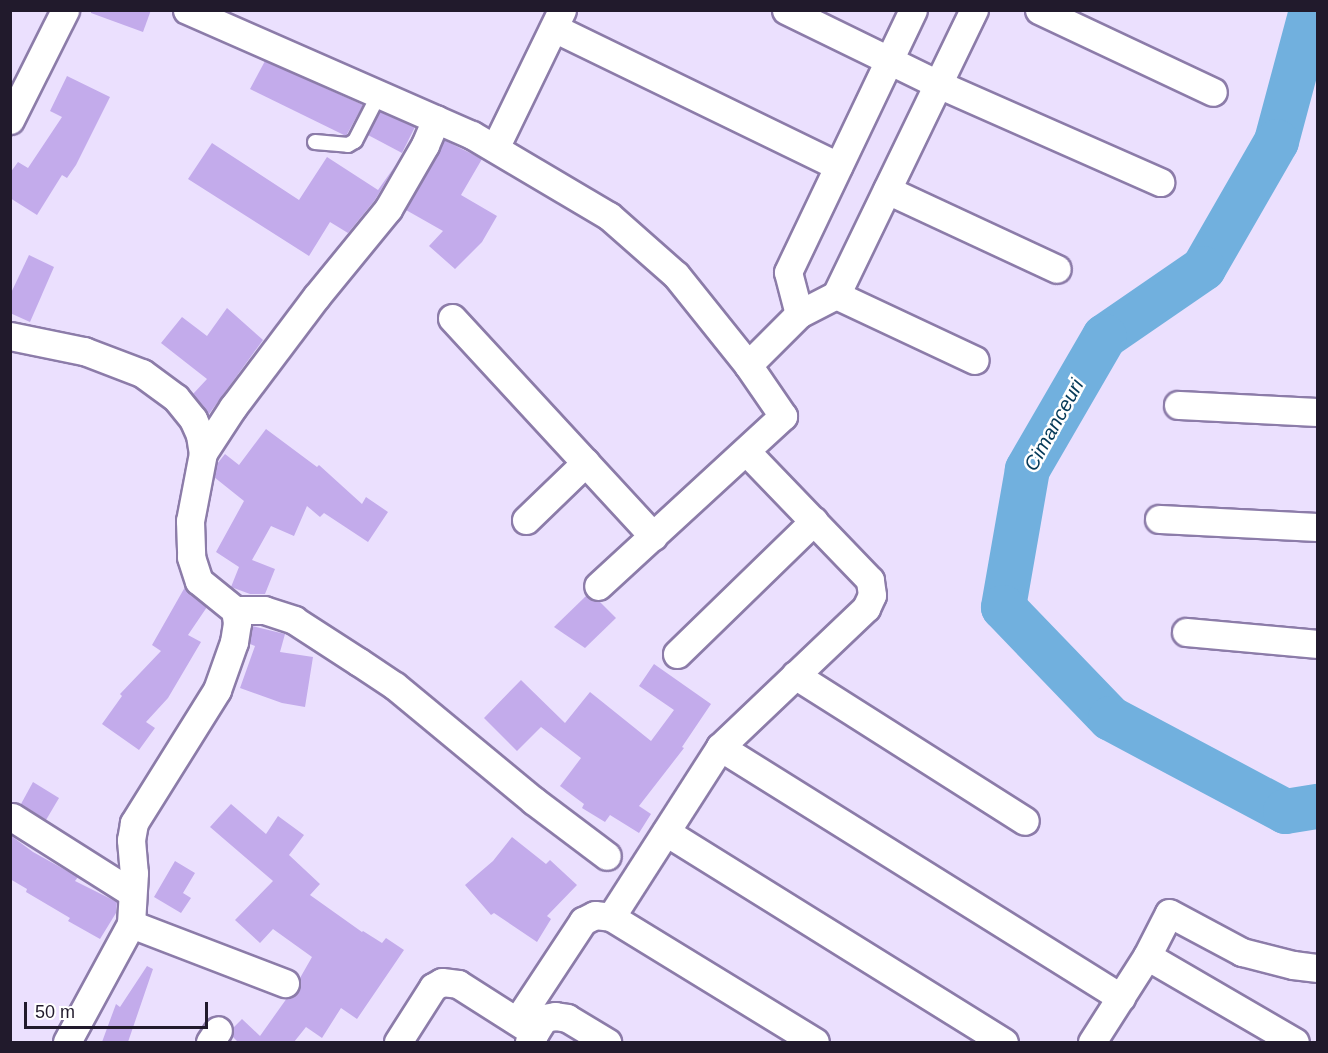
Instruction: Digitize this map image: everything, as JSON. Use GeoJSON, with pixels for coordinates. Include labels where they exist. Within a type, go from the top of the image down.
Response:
{"type":"FeatureCollection","features":[{"type":"Feature","properties":{"kind":"street"},"geometry":{"type":"LineString","coordinates":[[10,120],[64,10]]}},
{"type":"Feature","properties":{"kind":"street"},"geometry":{"type":"LineString","coordinates":[[187,10],[436,119],[495,148],[609,216],[638,239],[676,275],[748,364],[783,416],[598,586]]}},
{"type":"Feature","properties":{"kind":"street"},"geometry":{"type":"LineString","coordinates":[[786,10],[938,84],[1160,182]]}},
{"type":"Feature","properties":{"kind":"street"},"geometry":{"type":"LineString","coordinates":[[799,314],[788,272],[913,10]]}},
{"type":"Feature","properties":{"kind":"street"},"geometry":{"type":"LineString","coordinates":[[748,364],[799,314],[836,295],[974,10]]}},
{"type":"Feature","properties":{"kind":"street"},"geometry":{"type":"LineString","coordinates":[[1038,10],[1213,92]]}},
{"type":"Feature","properties":{"kind":"street"},"geometry":{"type":"LineString","coordinates":[[495,148],[558,19],[838,166]]}},
{"type":"Feature","properties":{"kind":"street"},"geometry":{"type":"LineString","coordinates":[[202,453],[233,407],[316,297],[388,209],[412,170],[436,119]]}},
{"type":"Feature","properties":{"kind":"street"},"geometry":{"type":"LineString","coordinates":[[887,190],[1057,269]]}},
{"type":"Feature","properties":{"kind":"street"},"geometry":{"type":"LineString","coordinates":[[836,295],[975,360]]}},
{"type":"Feature","properties":{"kind":"street"},"geometry":{"type":"LineString","coordinates":[[452,318],[654,536]]}},
{"type":"Feature","properties":{"kind":"street"},"geometry":{"type":"LineString","coordinates":[[10,336],[84,351],[142,373],[176,398],[193,419],[200,435],[202,453],[190,521],[191,557],[199,581],[235,610],[264,610],[294,620],[395,686],[534,801],[607,856]]}},
{"type":"Feature","properties":{"kind":"street"},"geometry":{"type":"LineString","coordinates":[[1178,405],[1317,412]]}},
{"type":"Feature","properties":{"kind":"street"},"geometry":{"type":"LineString","coordinates":[[611,917],[720,747],[866,608],[872,595],[870,580],[746,451]]}},
{"type":"Feature","properties":{"kind":"street"},"geometry":{"type":"LineString","coordinates":[[526,520],[586,462]]}},
{"type":"Feature","properties":{"kind":"street"},"geometry":{"type":"LineString","coordinates":[[1159,519],[1317,527]]}},
{"type":"Feature","properties":{"kind":"street"},"geometry":{"type":"LineString","coordinates":[[677,654],[814,521]]}},
{"type":"Feature","properties":{"kind":"street"},"geometry":{"type":"LineString","coordinates":[[67,1042],[131,924],[131,840],[135,823],[217,690],[234,642],[237,623],[235,610]]}},
{"type":"Feature","properties":{"kind":"street"},"geometry":{"type":"LineString","coordinates":[[1186,632],[1317,644]]}},
{"type":"Feature","properties":{"kind":"street"},"geometry":{"type":"LineString","coordinates":[[795,675],[1025,821]]}},
{"type":"Feature","properties":{"kind":"street"},"geometry":{"type":"LineString","coordinates":[[720,747],[1120,998]]}},
{"type":"Feature","properties":{"kind":"street"},"geometry":{"type":"LineString","coordinates":[[12,817],[132,893]]}},
{"type":"Feature","properties":{"kind":"street"},"geometry":{"type":"LineString","coordinates":[[666,832],[1004,1042]]}},
{"type":"Feature","properties":{"kind":"street"},"geometry":{"type":"LineString","coordinates":[[1092,1042],[1147,956],[1169,913],[1242,952],[1293,965],[1317,968]]}},
{"type":"Feature","properties":{"kind":"street"},"geometry":{"type":"LineString","coordinates":[[527,1032],[583,921],[595,915],[611,917],[815,1042]]}},
{"type":"Feature","properties":{"kind":"street"},"geometry":{"type":"LineString","coordinates":[[131,924],[285,983]]}},
{"type":"Feature","properties":{"kind":"street"},"geometry":{"type":"LineString","coordinates":[[1147,956],[1295,1042]]}},
{"type":"Feature","properties":{"kind":"street"},"geometry":{"type":"LineString","coordinates":[[398,1042],[433,987],[442,982],[458,984],[527,1032]]}},
{"type":"Feature","properties":{"kind":"street"},"geometry":{"type":"LineString","coordinates":[[527,1032],[544,1018],[555,1016],[567,1018],[607,1042]]}},
{"type":"Feature","properties":{"kind":"lane"},"geometry":{"type":"LineString","coordinates":[[315,142],[348,145],[355,141],[380,94]]}},
{"type":"Feature","properties":{"kind":"building"},"geometry":{"type":"Polygon","coordinates":[[[91,10],[151,10],[143,32],[91,13],[91,10]]]}},
{"type":"Feature","properties":{"kind":"building"},"geometry":{"type":"Polygon","coordinates":[[[265,61],[363,105],[346,136],[250,89],[265,61]]]}},
{"type":"Feature","properties":{"kind":"building"},"geometry":{"type":"Polygon","coordinates":[[[67,76],[110,97],[76,165],[67,178],[62,175],[37,215],[10,198],[10,173],[18,162],[28,168],[62,117],[50,111],[67,76]]]}},
{"type":"Feature","properties":{"kind":"building"},"geometry":{"type":"Polygon","coordinates":[[[380,112],[415,127],[402,153],[368,135],[380,112]]]}},
{"type":"Feature","properties":{"kind":"building"},"geometry":{"type":"Polygon","coordinates":[[[444,140],[482,159],[461,195],[497,216],[482,242],[455,269],[429,246],[443,231],[406,210],[444,140]]]}},
{"type":"Feature","properties":{"kind":"building"},"geometry":{"type":"Polygon","coordinates":[[[212,143],[299,200],[327,157],[378,190],[395,166],[375,200],[348,233],[330,222],[309,256],[188,179],[212,143]]]}},
{"type":"Feature","properties":{"kind":"building"},"geometry":{"type":"Polygon","coordinates":[[[29,255],[54,267],[30,322],[10,313],[10,295],[29,255]]]}},
{"type":"Feature","properties":{"kind":"building"},"geometry":{"type":"Polygon","coordinates":[[[227,308],[263,340],[209,414],[193,394],[207,379],[161,343],[182,317],[207,336],[227,308]]]}},
{"type":"Feature","properties":{"kind":"building"},"geometry":{"type":"Polygon","coordinates":[[[266,429],[317,467],[319,465],[362,504],[366,497],[388,512],[368,542],[324,513],[320,517],[307,506],[294,536],[271,526],[252,560],[275,569],[265,594],[250,594],[231,587],[239,567],[216,552],[244,501],[214,477],[217,464],[225,454],[239,465],[266,429]]]}},
{"type":"Feature","properties":{"kind":"building"},"geometry":{"type":"Polygon","coordinates":[[[185,587],[207,607],[188,635],[201,642],[168,698],[146,722],[155,728],[139,750],[102,724],[122,696],[120,694],[161,651],[152,645],[185,587]]]}},
{"type":"Feature","properties":{"kind":"building"},"geometry":{"type":"Polygon","coordinates":[[[586,596],[599,601],[616,618],[585,648],[554,627],[586,596]]]}},
{"type":"Feature","properties":{"kind":"building"},"geometry":{"type":"Polygon","coordinates":[[[252,626],[285,634],[280,652],[313,657],[305,707],[282,703],[240,688],[255,646],[250,644],[252,626]]]}},
{"type":"Feature","properties":{"kind":"building"},"geometry":{"type":"Polygon","coordinates":[[[654,664],[711,704],[682,747],[684,748],[639,806],[651,814],[639,833],[610,815],[605,822],[582,808],[584,804],[560,786],[581,758],[541,727],[517,751],[484,718],[521,680],[565,723],[590,692],[651,741],[674,710],[639,686],[654,664]]]}},
{"type":"Feature","properties":{"kind":"building"},"geometry":{"type":"Polygon","coordinates":[[[33,782],[59,798],[46,820],[21,804],[33,782]]]}},
{"type":"Feature","properties":{"kind":"building"},"geometry":{"type":"Polygon","coordinates":[[[231,804],[266,834],[278,816],[304,835],[289,855],[320,884],[310,895],[362,932],[382,943],[386,938],[404,950],[357,1019],[341,1008],[322,1038],[306,1027],[294,1042],[238,1042],[232,1036],[233,1028],[242,1019],[260,1036],[287,998],[299,989],[300,978],[312,957],[273,929],[260,943],[235,920],[273,881],[210,827],[231,804]]]}},
{"type":"Feature","properties":{"kind":"building"},"geometry":{"type":"Polygon","coordinates":[[[10,835],[33,852],[78,877],[75,881],[117,902],[116,913],[100,939],[68,921],[70,918],[26,892],[27,889],[10,879],[10,835]]]}},
{"type":"Feature","properties":{"kind":"building"},"geometry":{"type":"Polygon","coordinates":[[[512,837],[546,864],[550,860],[577,885],[547,916],[551,919],[537,942],[494,913],[491,915],[465,885],[493,861],[512,837]]]}},
{"type":"Feature","properties":{"kind":"building"},"geometry":{"type":"Polygon","coordinates":[[[175,861],[195,873],[183,893],[191,898],[181,913],[154,897],[175,861]]]}},
{"type":"Feature","properties":{"kind":"building"},"geometry":{"type":"Polygon","coordinates":[[[147,966],[153,969],[128,1042],[102,1042],[116,1004],[120,1007],[147,966]]]}},
{"type":"Feature","properties":{"kind":"waterway","name":"Cimanceuri"},"geometry":{"type":"LineString","coordinates":[[1311,10],[1276,141],[1203,268],[1104,336],[1027,469],[1003,607],[1110,718],[1285,811],[1318,806]]}}]}
